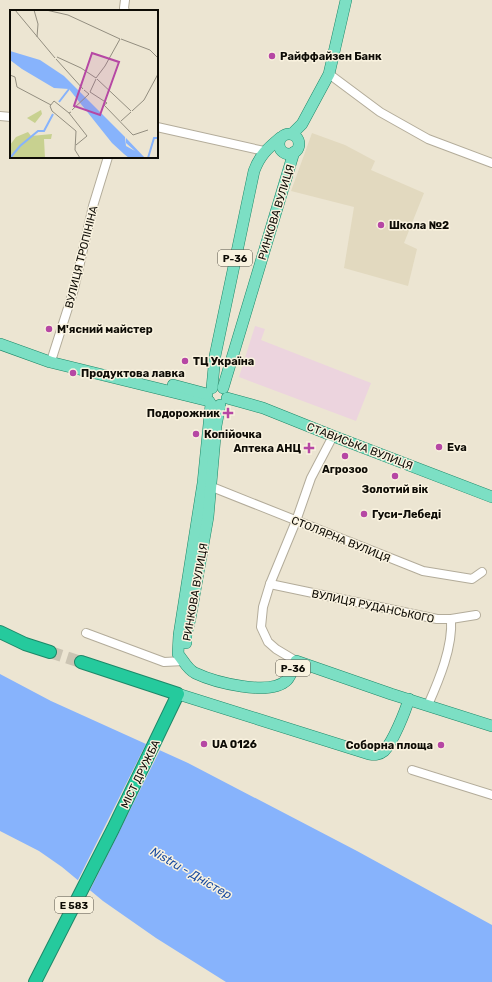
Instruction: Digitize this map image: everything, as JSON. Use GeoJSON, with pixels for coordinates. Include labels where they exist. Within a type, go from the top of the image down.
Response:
{"type":"FeatureCollection","features":[{"type":"Feature","properties":{"kind":"highway"},"geometry":{"type":"LineString","coordinates":[[0,632],[25,644],[50,652]]}},
{"type":"Feature","properties":{"kind":"highway"},"geometry":{"type":"LineString","coordinates":[[81,662],[178,694]]}},
{"type":"Feature","properties":{"kind":"highway","name":"МІСТ ДРУЖБА"},"geometry":{"type":"LineString","coordinates":[[35,982],[113,829],[178,694]]}},
{"type":"Feature","properties":{"kind":"main road"},"geometry":{"type":"LineString","coordinates":[[292,134],[302,124],[329,74],[346,0]]}},
{"type":"Feature","properties":{"kind":"main road","name":"РИНКОВА ВУЛИЦЯ"},"geometry":{"type":"LineString","coordinates":[[184,661],[178,654],[179,635],[206,484],[216,397],[215,356],[257,162],[264,151],[280,138],[284,135],[292,134],[298,141],[298,147],[294,152],[216,397]]}},
{"type":"Feature","properties":{"kind":"main road","name":"РИНКОВА ВУЛИЦЯ"},"geometry":{"type":"LineString","coordinates":[[280,138],[279,145],[282,151],[288,154],[294,152]]}},
{"type":"Feature","properties":{"kind":"main road","name":"СТАВИСЬКА ВУЛИЦЯ"},"geometry":{"type":"LineString","coordinates":[[0,339],[52,358],[263,408],[492,497]]}},
{"type":"Feature","properties":{"kind":"main road","name":"СТАВИСЬКА ВУЛИЦЯ"},"geometry":{"type":"LineString","coordinates":[[0,344],[50,362],[216,397]]}},
{"type":"Feature","properties":{"kind":"main road","name":"Р-36"},"geometry":{"type":"LineString","coordinates":[[184,661],[193,672],[217,681],[262,688],[278,686],[288,680],[296,660],[409,699]]}},
{"type":"Feature","properties":{"kind":"main road"},"geometry":{"type":"LineString","coordinates":[[178,694],[369,754],[377,755],[383,752],[389,745],[409,699],[492,726]]}},
{"type":"Feature","properties":{"kind":"street"},"geometry":{"type":"LineString","coordinates":[[125,0],[125,10]]}},
{"type":"Feature","properties":{"kind":"street"},"geometry":{"type":"LineString","coordinates":[[329,74],[380,112],[428,139],[492,163]]}},
{"type":"Feature","properties":{"kind":"street"},"geometry":{"type":"LineString","coordinates":[[0,116],[10,117]]}},
{"type":"Feature","properties":{"kind":"street"},"geometry":{"type":"LineString","coordinates":[[158,127],[264,151]]}},
{"type":"Feature","properties":{"kind":"street","name":"ВУЛИЦЯ ТРОПІНІНА"},"geometry":{"type":"LineString","coordinates":[[52,358],[74,289],[93,206],[108,158]]}},
{"type":"Feature","properties":{"kind":"street"},"geometry":{"type":"LineString","coordinates":[[296,660],[276,649],[268,642],[260,627],[263,607],[270,584],[311,478],[333,436]]}},
{"type":"Feature","properties":{"kind":"street","name":"СТОЛЯРНА ВУЛИЦЯ"},"geometry":{"type":"LineString","coordinates":[[206,484],[423,571],[472,579],[482,572]]}},
{"type":"Feature","properties":{"kind":"street","name":"ВУЛИЦЯ РУДАНСЬКОГО"},"geometry":{"type":"LineString","coordinates":[[270,584],[437,620],[476,615]]}},
{"type":"Feature","properties":{"kind":"street"},"geometry":{"type":"LineString","coordinates":[[428,705],[441,674],[452,630],[451,619]]}},
{"type":"Feature","properties":{"kind":"street"},"geometry":{"type":"LineString","coordinates":[[86,633],[164,662],[184,661]]}},
{"type":"Feature","properties":{"kind":"street"},"geometry":{"type":"LineString","coordinates":[[412,770],[492,795]]}},
{"type":"Feature","properties":{"kind":"shaded area","name":"Школа №2"},"geometry":{"type":"Polygon","coordinates":[[[312,133],[345,145],[375,161],[371,170],[424,193],[404,243],[417,249],[408,286],[344,268],[354,207],[291,191],[312,133]]]}},
{"type":"Feature","properties":{"kind":"shaded area"},"geometry":{"type":"Polygon","coordinates":[[[255,326],[265,329],[261,340],[371,383],[356,421],[239,377],[255,326]]]}},
{"type":"Feature","properties":{"kind":"water","name":"Nistru - Дністер"},"geometry":{"type":"Polygon","coordinates":[[[0,674],[51,701],[188,763],[357,851],[492,925],[492,982],[226,982],[156,938],[103,901],[62,867],[39,851],[0,831],[0,674]]]}},
{"type":"Feature","properties":{"kind":"pier"},"geometry":{"type":"Polygon","coordinates":[[[147,742],[161,748],[89,892],[77,882],[147,742]]]}},
{"type":"Feature","properties":{"kind":"tunnel"},"geometry":{"type":"LineString","coordinates":[[50,652],[81,662]]}},
{"type":"Feature","properties":{"kind":"place","name":"Райффайзен Банк"},"geometry":{"type":"Point","coordinates":[272,56]}},
{"type":"Feature","properties":{"kind":"place","name":"Школа №2"},"geometry":{"type":"Point","coordinates":[381,225]}},
{"type":"Feature","properties":{"kind":"place","name":"М'ясний майстер"},"geometry":{"type":"Point","coordinates":[49,329]}},
{"type":"Feature","properties":{"kind":"place","name":"ТЦ Україна"},"geometry":{"type":"Point","coordinates":[185,361]}},
{"type":"Feature","properties":{"kind":"place","name":"Продуктова лавка"},"geometry":{"type":"Point","coordinates":[73,373]}},
{"type":"Feature","properties":{"kind":"place","name":"Подорожник"},"geometry":{"type":"Point","coordinates":[228,413]}},
{"type":"Feature","properties":{"kind":"place","name":"Копійочка"},"geometry":{"type":"Point","coordinates":[196,434]}},
{"type":"Feature","properties":{"kind":"place","name":"Eva"},"geometry":{"type":"Point","coordinates":[439,447]}},
{"type":"Feature","properties":{"kind":"place","name":"Аптека АНЦ"},"geometry":{"type":"Point","coordinates":[309,448]}},
{"type":"Feature","properties":{"kind":"place","name":"Агрозоо"},"geometry":{"type":"Point","coordinates":[345,456]}},
{"type":"Feature","properties":{"kind":"place","name":"Золотий вік"},"geometry":{"type":"Point","coordinates":[395,476]}},
{"type":"Feature","properties":{"kind":"place","name":"Гуси-Лебеді"},"geometry":{"type":"Point","coordinates":[364,514]}},
{"type":"Feature","properties":{"kind":"place","name":"UA 0126"},"geometry":{"type":"Point","coordinates":[204,744]}},
{"type":"Feature","properties":{"kind":"place","name":"Соборна площа"},"geometry":{"type":"Point","coordinates":[441,745]}}]}
